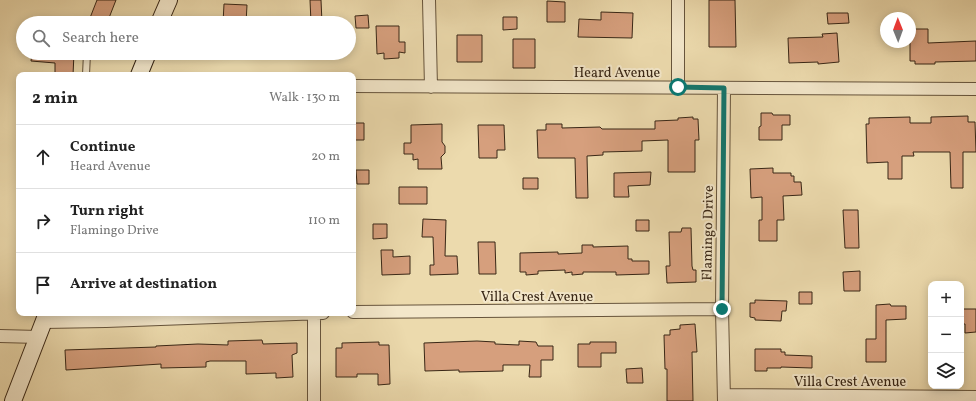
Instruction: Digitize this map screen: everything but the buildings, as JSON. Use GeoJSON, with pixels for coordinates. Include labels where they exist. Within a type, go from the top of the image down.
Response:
{"type":"FeatureCollection","features":[{"type":"Feature","properties":{"kind":"street"},"geometry":{"type":"LineString","coordinates":[[163,16],[169,0]]}},
{"type":"Feature","properties":{"kind":"street"},"geometry":{"type":"LineString","coordinates":[[429,0],[431,87]]}},
{"type":"Feature","properties":{"kind":"street"},"geometry":{"type":"LineString","coordinates":[[678,0],[678,87]]}},
{"type":"Feature","properties":{"kind":"street"},"geometry":{"type":"LineString","coordinates":[[140,72],[145,60]]}},
{"type":"Feature","properties":{"kind":"street","name":"Heard Avenue"},"geometry":{"type":"LineString","coordinates":[[356,86],[976,89]]}},
{"type":"Feature","properties":{"kind":"street","name":"Flamingo Drive"},"geometry":{"type":"LineString","coordinates":[[724,88],[722,309],[724,398]]}},
{"type":"Feature","properties":{"kind":"street","name":"Villa Crest Avenue"},"geometry":{"type":"LineString","coordinates":[[356,312],[722,309]]}},
{"type":"Feature","properties":{"kind":"street"},"geometry":{"type":"LineString","coordinates":[[0,336],[43,324],[245,316]]}},
{"type":"Feature","properties":{"kind":"street"},"geometry":{"type":"LineString","coordinates":[[314,316],[314,401]]}},
{"type":"Feature","properties":{"kind":"street"},"geometry":{"type":"LineString","coordinates":[[13,401],[43,324]]}},
{"type":"Feature","properties":{"kind":"street","name":"Villa Crest Avenue"},"geometry":{"type":"LineString","coordinates":[[724,398],[976,397]]}},
{"type":"Feature","properties":{"kind":"lane"},"geometry":{"type":"LineString","coordinates":[[86,72],[87,60]]}},
{"type":"Feature","properties":{"kind":"route"},"geometry":{"type":"LineString","coordinates":[[678,87],[724,88],[722,309]]}}]}
